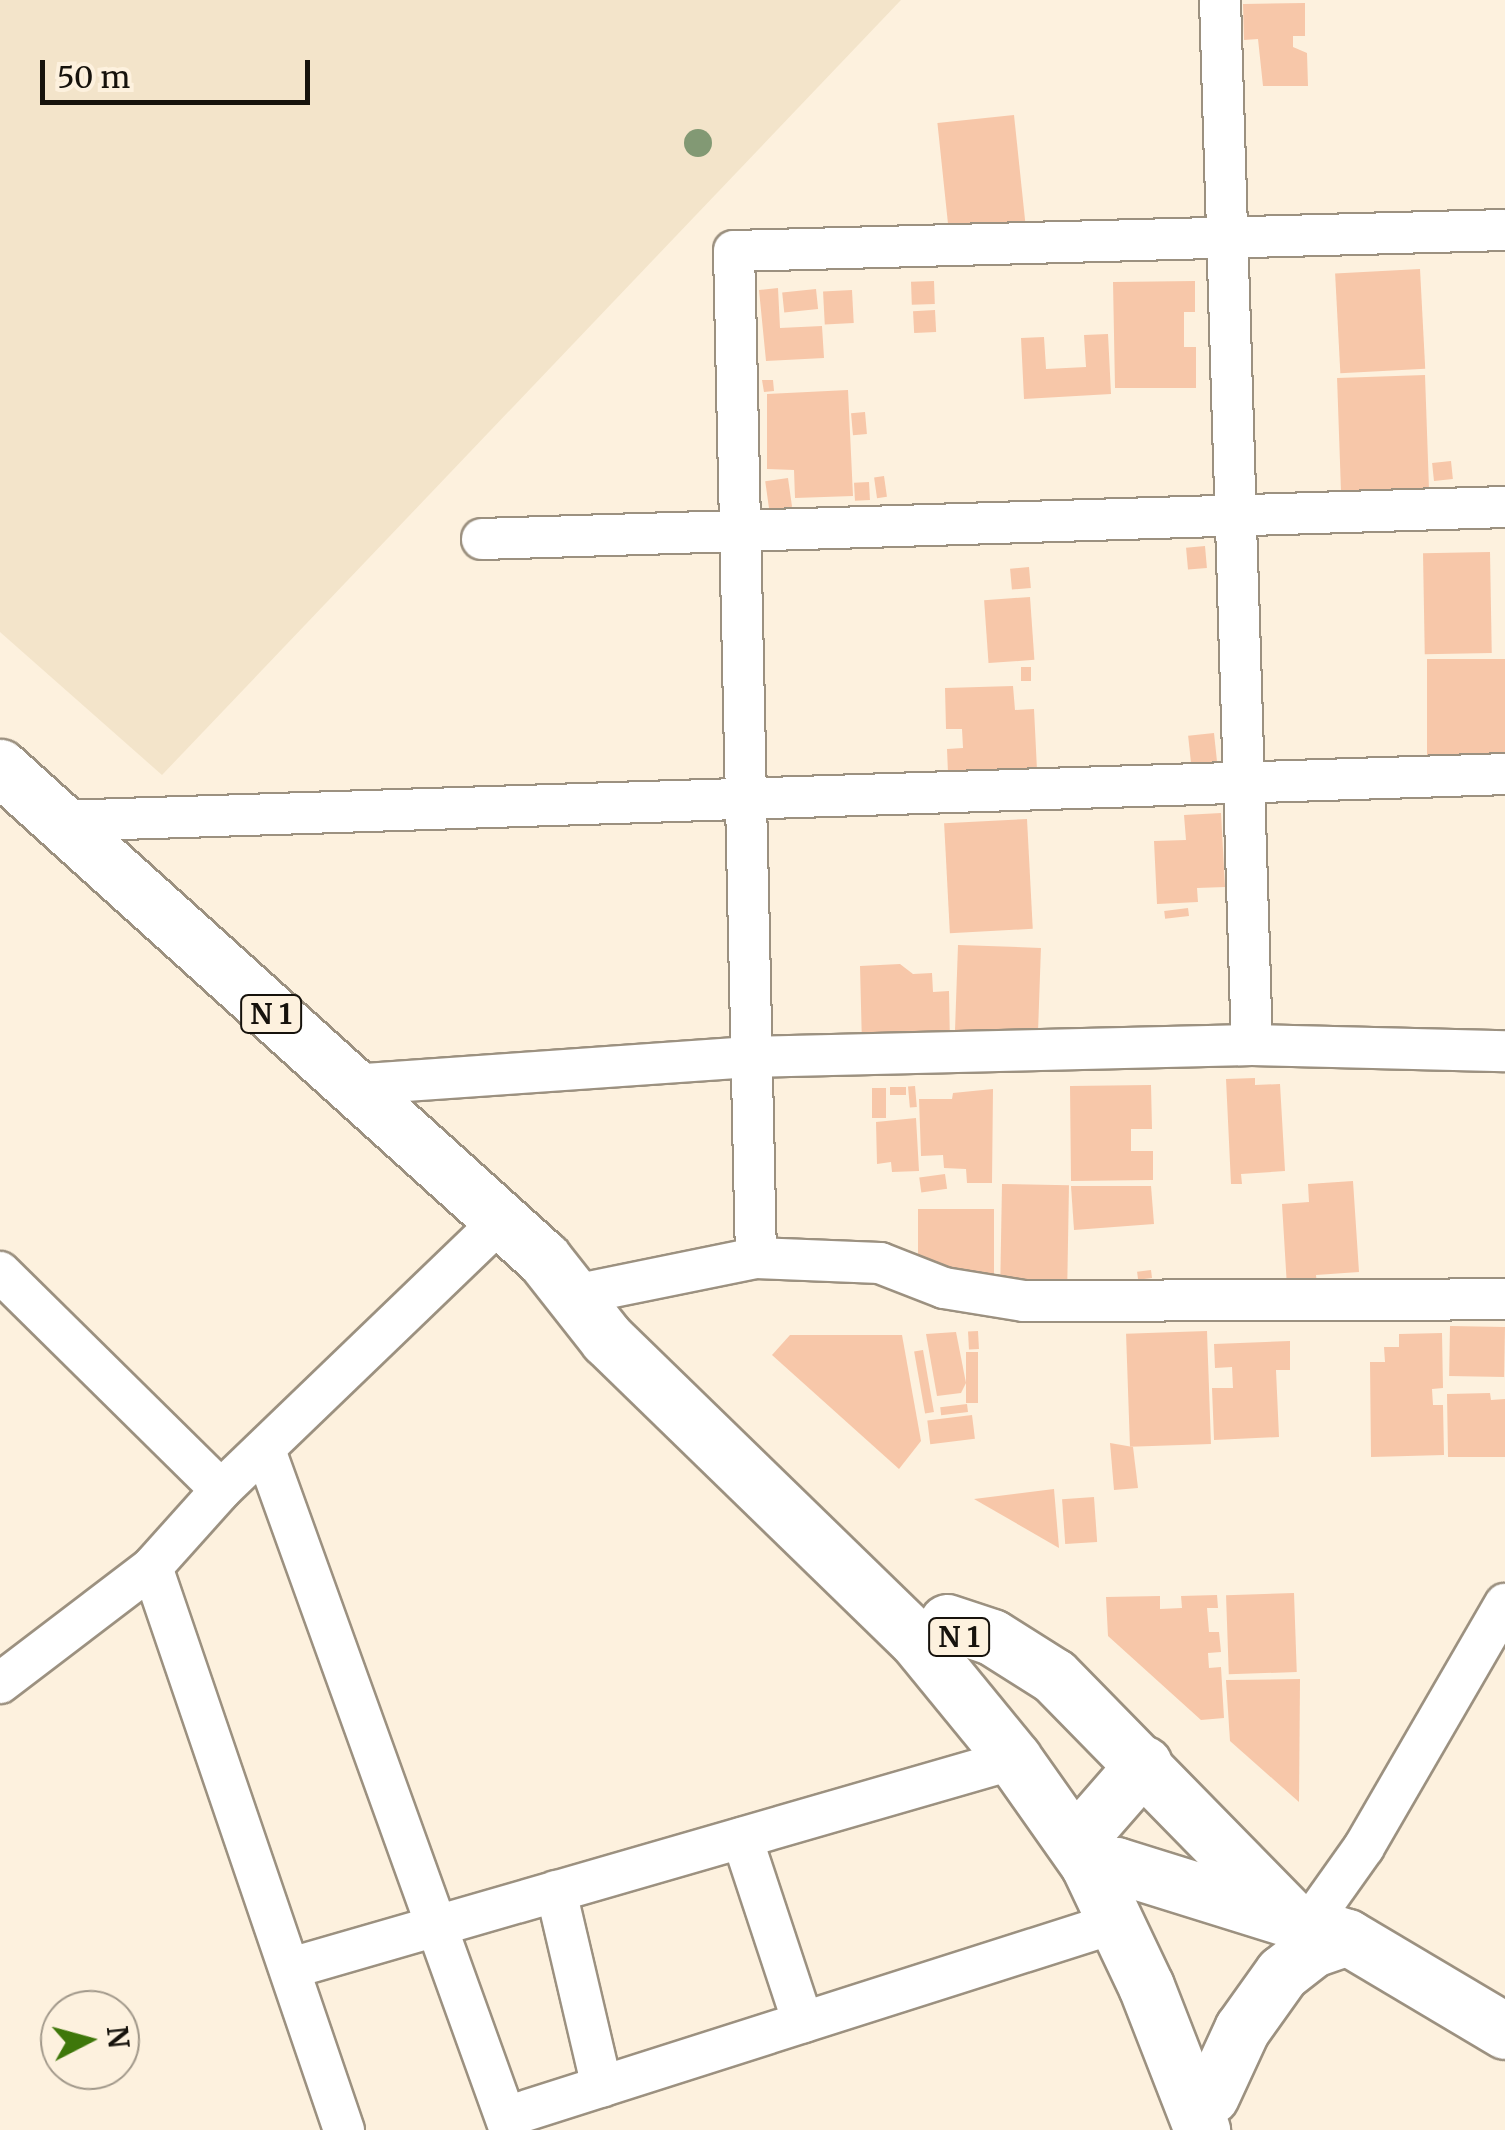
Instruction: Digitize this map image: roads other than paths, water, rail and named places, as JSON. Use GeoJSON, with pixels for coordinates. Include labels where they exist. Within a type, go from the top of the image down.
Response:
{"type":"FeatureCollection","features":[{"type":"Feature","properties":{"kind":"main road","name":"N 1"},"geometry":{"type":"LineString","coordinates":[[0,767],[569,1281],[644,1327],[947,1622],[1093,1848],[1211,2119]]}},
{"type":"Feature","properties":{"kind":"main road","name":"N 1"},"geometry":{"type":"LineString","coordinates":[[569,1281],[606,1339],[915,1638],[1093,1848],[1118,1922],[1211,2119]]}},
{"type":"Feature","properties":{"kind":"main road"},"geometry":{"type":"LineString","coordinates":[[947,1622],[992,1638],[1054,1676],[1315,1925]]}},
{"type":"Feature","properties":{"kind":"main road"},"geometry":{"type":"LineString","coordinates":[[1144,1764],[1093,1848],[1315,1925],[1505,2031]]}},
{"type":"Feature","properties":{"kind":"main road"},"geometry":{"type":"LineString","coordinates":[[1211,2119],[1242,2030],[1282,1973],[1313,1949],[1315,1925]]}},
{"type":"Feature","properties":{"kind":"street"},"geometry":{"type":"LineString","coordinates":[[1220,0],[1252,1045]]}},
{"type":"Feature","properties":{"kind":"street"},"geometry":{"type":"LineString","coordinates":[[756,1258],[748,1057],[734,250],[1505,230]]}},
{"type":"Feature","properties":{"kind":"street"},"geometry":{"type":"LineString","coordinates":[[482,539],[1505,507]]}},
{"type":"Feature","properties":{"kind":"street"},"geometry":{"type":"LineString","coordinates":[[60,821],[1505,774]]}},
{"type":"Feature","properties":{"kind":"street"},"geometry":{"type":"LineString","coordinates":[[350,1085],[748,1057],[1252,1045],[1505,1051]]}},
{"type":"Feature","properties":{"kind":"street"},"geometry":{"type":"LineString","coordinates":[[0,1683],[152,1566],[221,1490],[502,1220]]}},
{"type":"Feature","properties":{"kind":"street"},"geometry":{"type":"LineString","coordinates":[[569,1281],[756,1258],[880,1262],[944,1288],[1024,1300],[1505,1299]]}},
{"type":"Feature","properties":{"kind":"street"},"geometry":{"type":"LineString","coordinates":[[0,1272],[221,1490]]}},
{"type":"Feature","properties":{"kind":"street"},"geometry":{"type":"LineString","coordinates":[[264,1450],[508,2124],[602,2087],[1118,1922]]}},
{"type":"Feature","properties":{"kind":"street"},"geometry":{"type":"LineString","coordinates":[[152,1566],[344,2130]]}},
{"type":"Feature","properties":{"kind":"street"},"geometry":{"type":"LineString","coordinates":[[1315,1925],[1505,1604]]}},
{"type":"Feature","properties":{"kind":"street"},"geometry":{"type":"LineString","coordinates":[[292,1968],[1014,1759]]}},
{"type":"Feature","properties":{"kind":"street"},"geometry":{"type":"LineString","coordinates":[[742,1838],[803,2022]]}},
{"type":"Feature","properties":{"kind":"street"},"geometry":{"type":"LineString","coordinates":[[556,1892],[602,2087]]}}]}
